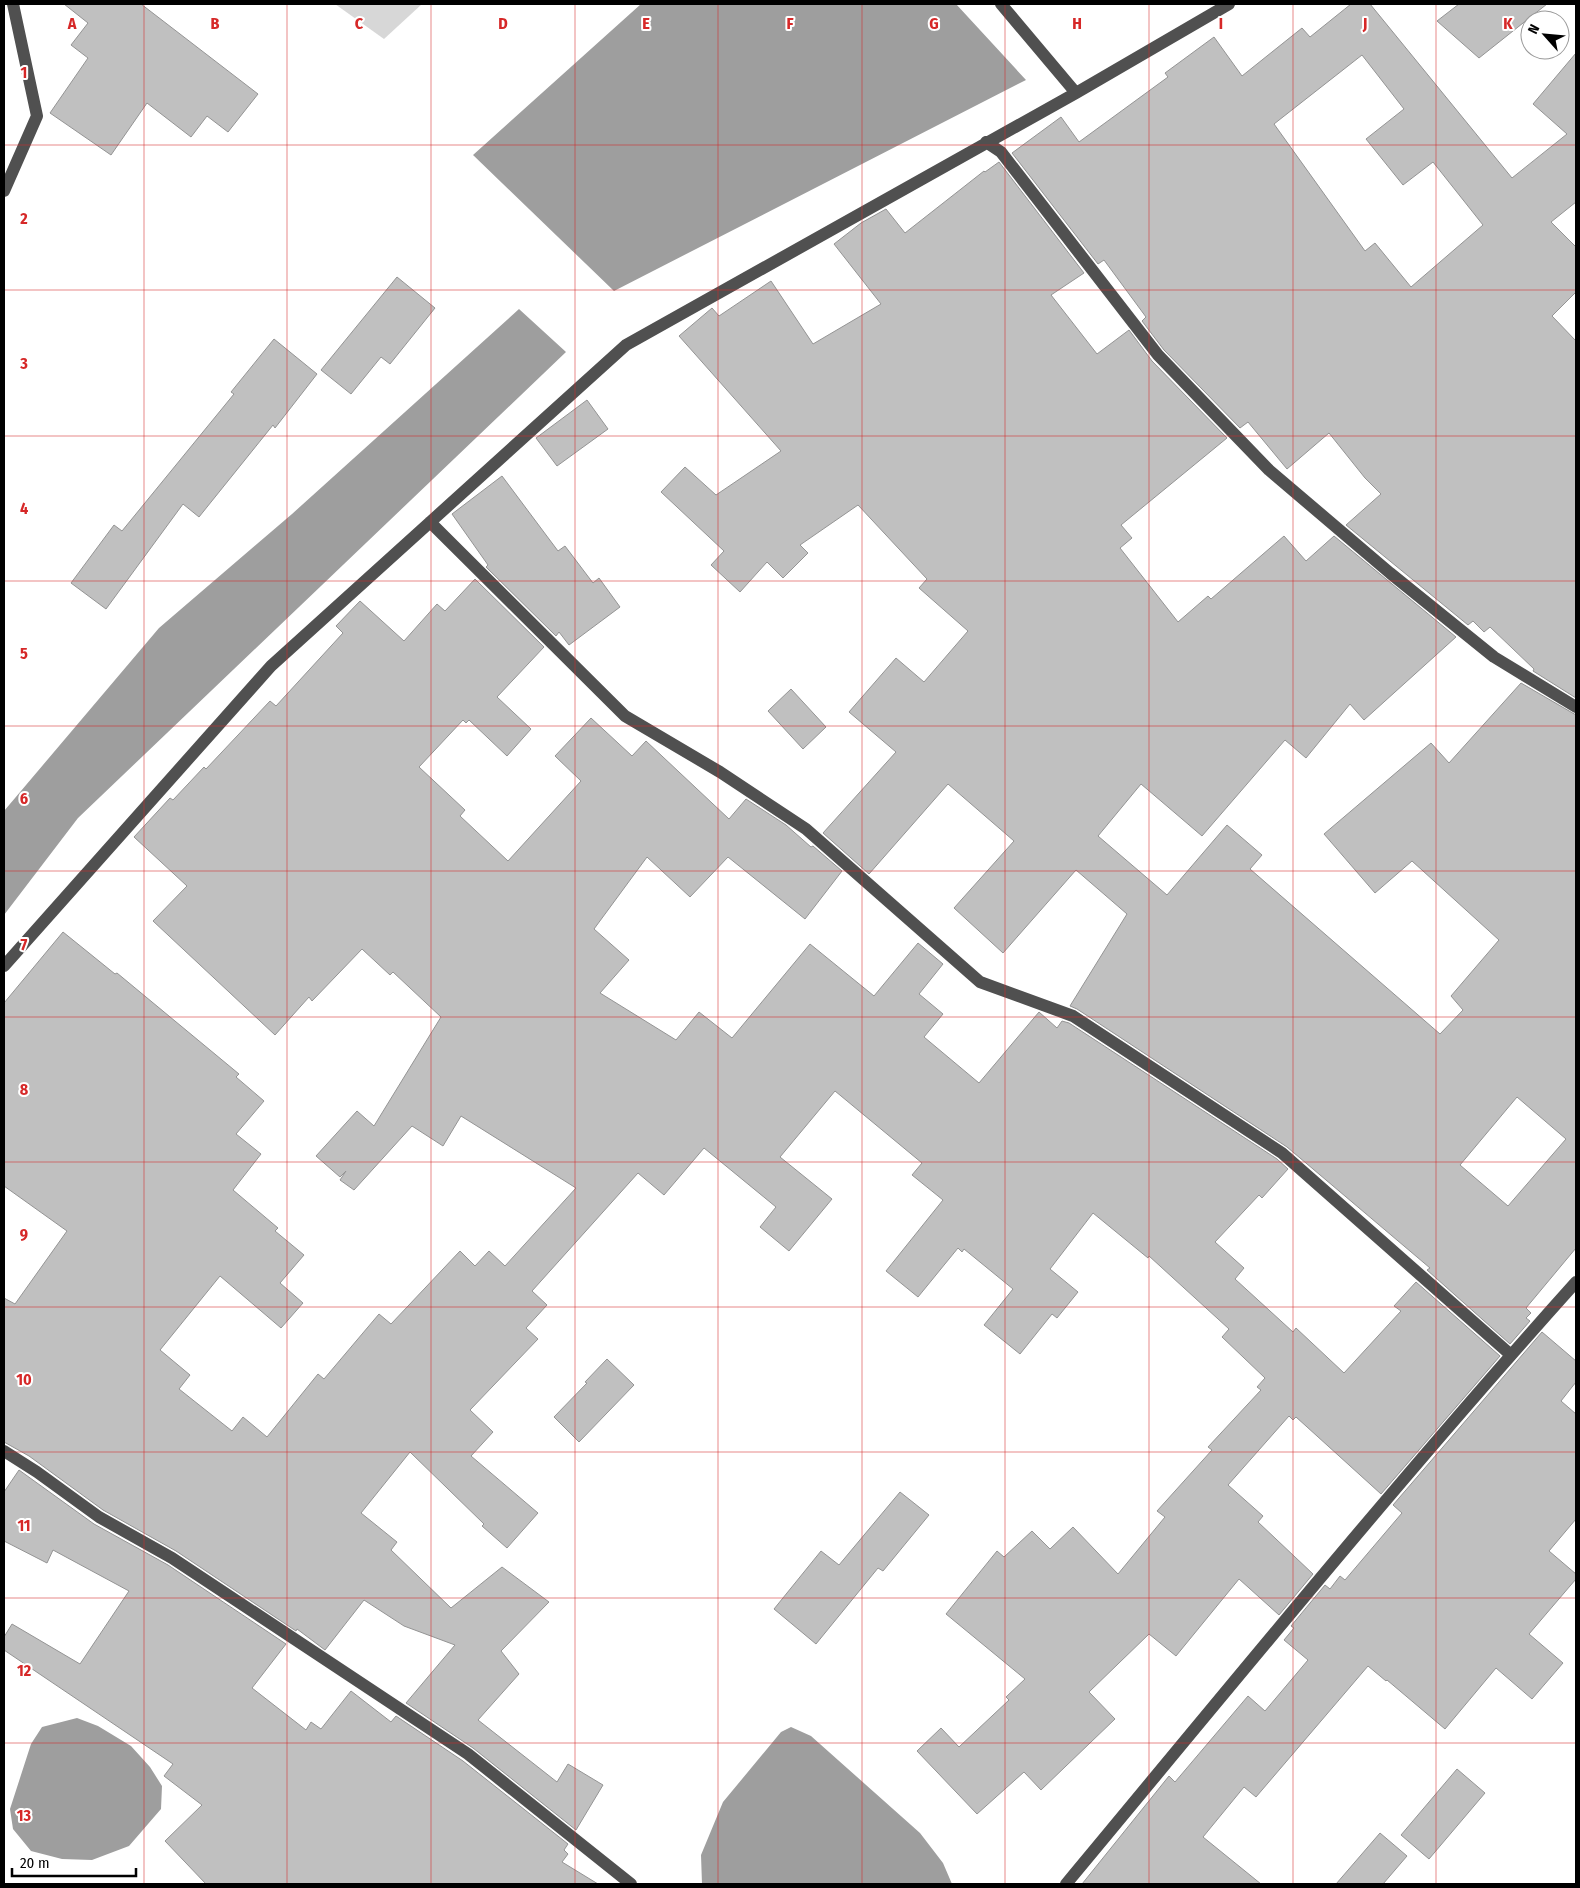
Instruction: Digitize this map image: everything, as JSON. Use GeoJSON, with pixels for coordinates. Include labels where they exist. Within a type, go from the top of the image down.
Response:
{"type":"FeatureCollection","features":[{"type":"Feature","properties":{"kind":"street"},"geometry":{"type":"LineString","coordinates":[[4,191],[37,116],[13,4]]}},
{"type":"Feature","properties":{"kind":"street"},"geometry":{"type":"LineString","coordinates":[[1001,4],[1076,93]]}},
{"type":"Feature","properties":{"kind":"street"},"geometry":{"type":"LineString","coordinates":[[4,966],[271,666],[626,345],[1076,93],[1229,4]]}},
{"type":"Feature","properties":{"kind":"street"},"geometry":{"type":"LineString","coordinates":[[986,142],[1000,152],[1158,355],[1269,470],[1390,573],[1494,657],[1576,707]]}},
{"type":"Feature","properties":{"kind":"street"},"geometry":{"type":"LineString","coordinates":[[430,522],[625,716],[720,772],[806,829],[980,982],[1073,1016],[1282,1153],[1511,1354]]}},
{"type":"Feature","properties":{"kind":"street"},"geometry":{"type":"LineString","coordinates":[[1066,1884],[1335,1560],[1511,1354],[1576,1282]]}},
{"type":"Feature","properties":{"kind":"street"},"geometry":{"type":"LineString","coordinates":[[4,1451],[37,1472],[98,1517],[172,1558],[468,1754],[631,1884]]}},
{"type":"Feature","properties":{"kind":"shaded area"},"geometry":{"type":"Polygon","coordinates":[[[335,4],[422,4],[384,39],[335,4]]]}},
{"type":"Feature","properties":{"kind":"shaded area"},"geometry":{"type":"Polygon","coordinates":[[[641,4],[956,4],[1026,80],[614,291],[473,155],[641,4]]]}},
{"type":"Feature","properties":{"kind":"shaded area"},"geometry":{"type":"Polygon","coordinates":[[[519,309],[566,352],[78,818],[4,915],[4,811],[159,628],[292,514],[519,309]]]}},
{"type":"Feature","properties":{"kind":"shaded area"},"geometry":{"type":"Polygon","coordinates":[[[77,1718],[98,1726],[131,1746],[150,1767],[162,1786],[161,1809],[129,1846],[92,1860],[62,1859],[31,1851],[13,1829],[10,1809],[31,1744],[42,1727],[77,1718]]]}},
{"type":"Feature","properties":{"kind":"shaded area"},"geometry":{"type":"Polygon","coordinates":[[[791,1727],[811,1736],[920,1833],[943,1863],[952,1884],[702,1884],[701,1855],[723,1802],[781,1732],[791,1727]]]}},
{"type":"Feature","properties":{"kind":"building"},"geometry":{"type":"Polygon","coordinates":[[[64,4],[141,4],[258,94],[228,132],[207,116],[191,137],[147,103],[111,155],[50,113],[88,58],[71,45],[88,23],[64,4]]]}},
{"type":"Feature","properties":{"kind":"building"},"geometry":{"type":"Polygon","coordinates":[[[1351,4],[1370,4],[1512,178],[1567,134],[1533,104],[1576,53],[1576,202],[1551,222],[1576,247],[1576,292],[1552,316],[1576,341],[1576,698],[1533,671],[1534,669],[1490,627],[1484,632],[1473,621],[1468,625],[1346,525],[1381,494],[1365,478],[1329,433],[1287,469],[1248,422],[1240,428],[1164,350],[1142,321],[1146,317],[1104,260],[1098,264],[1012,153],[1061,117],[1079,142],[1168,77],[1165,73],[1214,37],[1242,76],[1302,28],[1310,37],[1351,4]],[[1362,55],[1274,124],[1365,251],[1375,243],[1411,287],[1483,225],[1433,162],[1403,185],[1366,139],[1404,109],[1362,55]]]}},
{"type":"Feature","properties":{"kind":"building"},"geometry":{"type":"Polygon","coordinates":[[[1459,4],[1547,4],[1539,10],[1520,10],[1520,25],[1479,58],[1437,21],[1459,4]]]}},
{"type":"Feature","properties":{"kind":"building"},"geometry":{"type":"Polygon","coordinates":[[[999,162],[1084,273],[1051,295],[1097,354],[1129,330],[1152,361],[1227,438],[1121,525],[1132,538],[1120,548],[1178,622],[1208,596],[1211,599],[1284,536],[1306,561],[1334,536],[1456,637],[1364,720],[1350,704],[1306,758],[1285,740],[1202,836],[1141,784],[1098,836],[1167,895],[1227,825],[1262,855],[1250,869],[1440,1034],[1463,1010],[1451,996],[1499,940],[1412,861],[1375,893],[1324,834],[1431,743],[1449,763],[1521,683],[1576,715],[1576,1248],[1526,1308],[1531,1313],[1526,1318],[1530,1321],[1510,1344],[1427,1270],[1430,1268],[1287,1147],[1070,1006],[1127,914],[1076,870],[1003,953],[954,908],[1014,841],[948,784],[869,874],[823,833],[896,752],[849,712],[896,658],[924,682],[968,631],[919,588],[927,579],[858,505],[800,545],[808,553],[783,578],[767,562],[740,592],[711,565],[724,551],[661,492],[685,467],[716,495],[781,451],[679,336],[712,308],[719,316],[771,281],[813,344],[881,304],[834,244],[861,223],[886,209],[905,233],[999,162]],[[1517,1097],[1460,1165],[1508,1206],[1566,1139],[1517,1097]]]}},
{"type":"Feature","properties":{"kind":"building"},"geometry":{"type":"Polygon","coordinates":[[[397,277],[435,308],[390,364],[381,357],[351,394],[321,370],[397,277]]]}},
{"type":"Feature","properties":{"kind":"building"},"geometry":{"type":"Polygon","coordinates":[[[274,339],[317,374],[275,428],[273,425],[199,517],[183,504],[106,609],[71,583],[114,525],[122,531],[234,394],[231,392],[274,339]]]}},
{"type":"Feature","properties":{"kind":"building"},"geometry":{"type":"Polygon","coordinates":[[[587,400],[608,429],[557,466],[536,438],[587,400]]]}},
{"type":"Feature","properties":{"kind":"building"},"geometry":{"type":"Polygon","coordinates":[[[502,476],[558,551],[565,546],[593,583],[599,578],[620,607],[569,645],[559,632],[556,636],[486,567],[488,565],[452,514],[502,476]]]}},
{"type":"Feature","properties":{"kind":"building"},"geometry":{"type":"Polygon","coordinates":[[[475,579],[544,647],[497,697],[531,729],[507,756],[469,720],[466,723],[463,720],[419,767],[465,810],[460,816],[508,861],[581,781],[555,756],[591,718],[632,756],[646,741],[729,819],[746,799],[786,825],[842,871],[805,919],[728,857],[690,897],[647,857],[594,929],[629,960],[600,993],[676,1040],[699,1012],[732,1038],[810,944],[874,996],[918,943],[943,964],[919,994],[943,1014],[924,1037],[979,1083],[1039,1012],[1057,1028],[1062,1021],[1069,1023],[1277,1159],[1288,1169],[1262,1198],[1259,1195],[1215,1242],[1244,1268],[1235,1279],[1293,1332],[1296,1328],[1344,1373],[1401,1311],[1394,1306],[1416,1282],[1500,1356],[1381,1494],[1296,1417],[1293,1420],[1289,1416],[1228,1485],[1263,1516],[1258,1522],[1313,1574],[1279,1615],[1239,1579],[1176,1656],[1149,1634],[1089,1692],[1115,1719],[1041,1790],[1024,1772],[977,1814],[917,1751],[941,1728],[959,1747],[1009,1700],[1006,1697],[1025,1679],[946,1614],[997,1551],[1004,1557],[1032,1531],[1050,1549],[1073,1527],[1118,1574],[1165,1517],[1157,1511],[1212,1450],[1208,1447],[1261,1390],[1257,1387],[1265,1378],[1222,1337],[1229,1329],[1149,1256],[1148,1258],[1093,1213],[1050,1269],[1078,1292],[1057,1318],[1052,1314],[1020,1354],[984,1325],[1013,1289],[964,1249],[962,1252],[958,1248],[918,1297],[886,1271],[943,1200],[912,1175],[922,1163],[835,1091],[780,1157],[832,1199],[789,1251],[760,1227],[776,1207],[704,1148],[664,1195],[638,1173],[532,1291],[547,1305],[526,1328],[538,1339],[470,1410],[493,1432],[471,1456],[538,1513],[507,1548],[482,1526],[484,1524],[410,1452],[361,1513],[397,1542],[391,1550],[451,1608],[502,1567],[549,1602],[501,1651],[519,1674],[478,1720],[557,1782],[568,1764],[603,1785],[576,1830],[473,1748],[406,1703],[455,1645],[404,1626],[364,1600],[325,1650],[297,1629],[296,1631],[176,1551],[103,1510],[29,1456],[4,1442],[4,1298],[15,1304],[67,1231],[4,1186],[4,1003],[63,932],[115,974],[117,973],[239,1074],[236,1077],[264,1101],[236,1134],[261,1154],[233,1190],[278,1228],[275,1231],[304,1255],[280,1283],[303,1303],[281,1328],[220,1276],[160,1350],[190,1375],[179,1389],[232,1431],[243,1417],[267,1437],[318,1374],[324,1379],[379,1314],[391,1324],[460,1251],[475,1266],[489,1251],[505,1266],[576,1188],[461,1116],[443,1146],[412,1126],[354,1190],[340,1180],[346,1171],[340,1177],[316,1156],[357,1111],[374,1126],[441,1017],[393,972],[390,975],[362,949],[312,1001],[309,997],[275,1035],[153,921],[187,886],[134,837],[170,798],[173,800],[204,767],[206,769],[270,701],[276,706],[343,633],[336,626],[360,601],[404,641],[437,604],[445,611],[475,579]]]}},
{"type":"Feature","properties":{"kind":"building"},"geometry":{"type":"Polygon","coordinates":[[[791,689],[826,727],[803,749],[768,711],[791,689]]]}},
{"type":"Feature","properties":{"kind":"building"},"geometry":{"type":"Polygon","coordinates":[[[1542,1332],[1576,1361],[1576,1382],[1561,1401],[1576,1414],[1576,1519],[1549,1551],[1576,1574],[1576,1579],[1529,1634],[1563,1663],[1532,1699],[1496,1668],[1445,1729],[1368,1666],[1256,1797],[1244,1787],[1203,1837],[1261,1884],[1082,1884],[1169,1776],[1175,1782],[1248,1696],[1265,1711],[1308,1660],[1284,1640],[1294,1628],[1291,1626],[1325,1585],[1330,1589],[1340,1576],[1345,1580],[1402,1513],[1393,1505],[1542,1332]]]}},
{"type":"Feature","properties":{"kind":"building"},"geometry":{"type":"Polygon","coordinates":[[[607,1359],[634,1385],[579,1442],[554,1417],[607,1359]]]}},
{"type":"Feature","properties":{"kind":"building"},"geometry":{"type":"Polygon","coordinates":[[[19,1470],[94,1524],[168,1565],[286,1644],[252,1688],[306,1730],[311,1722],[321,1729],[351,1691],[391,1722],[396,1716],[463,1761],[568,1844],[564,1850],[568,1854],[562,1862],[598,1884],[206,1884],[165,1841],[202,1805],[164,1776],[173,1764],[4,1650],[4,1637],[12,1624],[80,1664],[129,1591],[53,1550],[47,1563],[4,1541],[4,1492],[19,1470]]]}},
{"type":"Feature","properties":{"kind":"building"},"geometry":{"type":"Polygon","coordinates":[[[900,1492],[929,1515],[883,1571],[878,1568],[816,1644],[774,1609],[821,1551],[839,1565],[900,1492]]]}},
{"type":"Feature","properties":{"kind":"building"},"geometry":{"type":"Polygon","coordinates":[[[1457,1769],[1485,1793],[1429,1859],[1401,1835],[1457,1769]]]}},
{"type":"Feature","properties":{"kind":"building"},"geometry":{"type":"Polygon","coordinates":[[[1380,1833],[1407,1856],[1383,1884],[1336,1884],[1380,1833]]]}}]}
